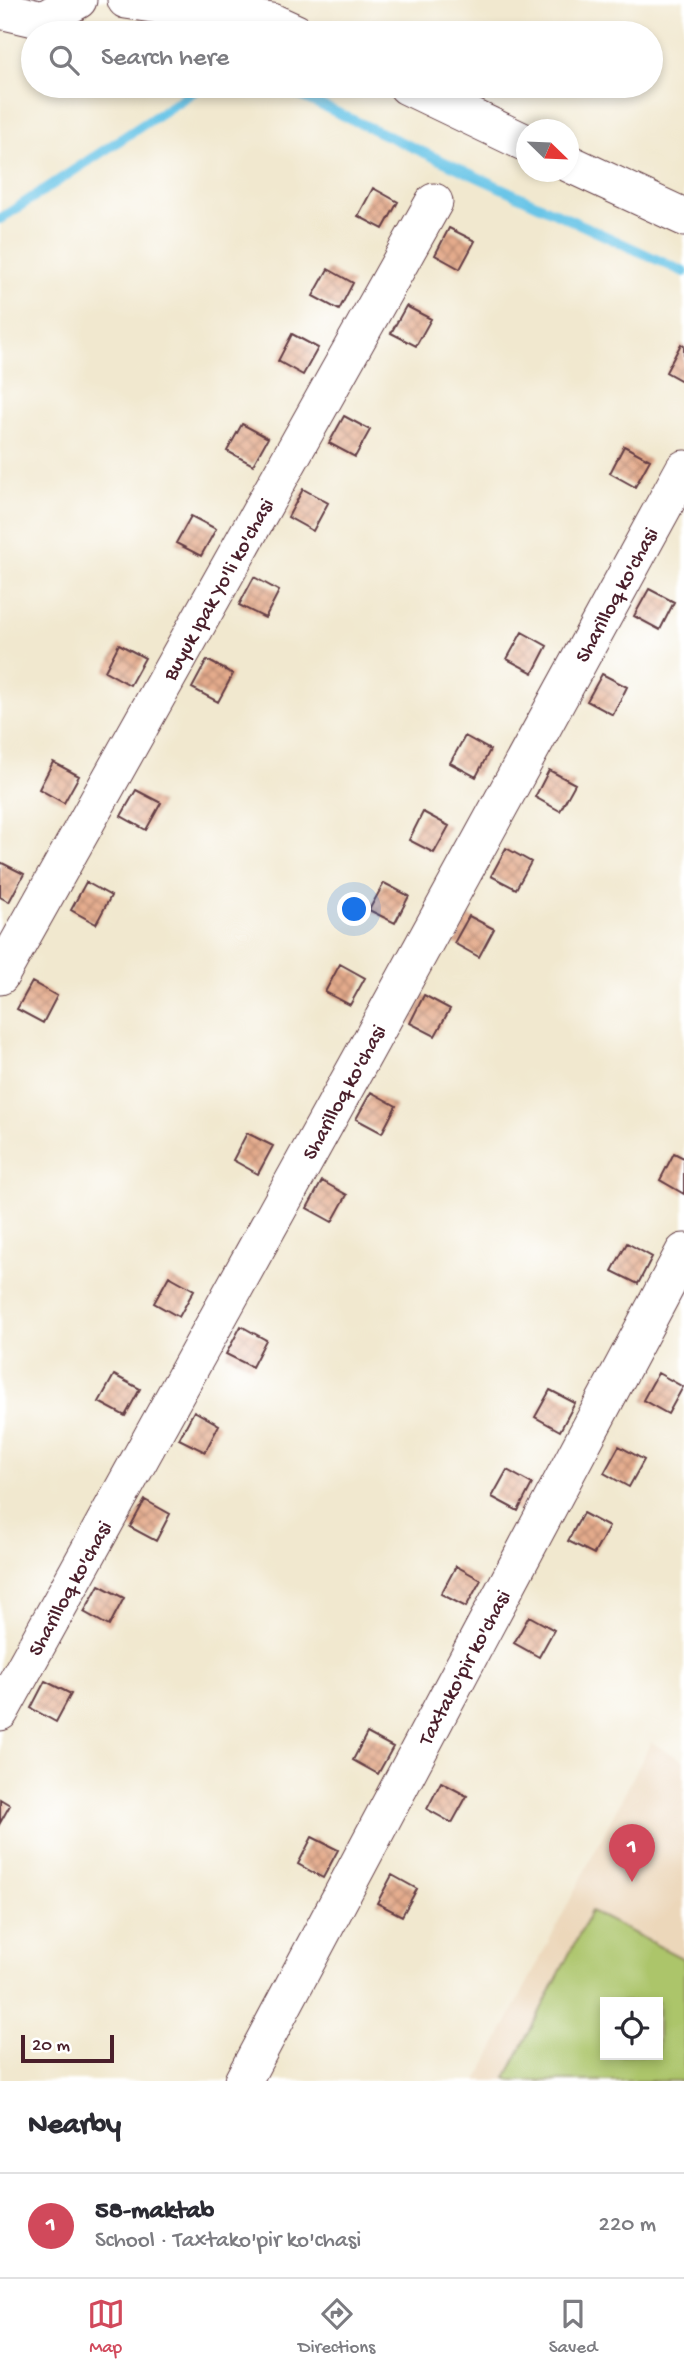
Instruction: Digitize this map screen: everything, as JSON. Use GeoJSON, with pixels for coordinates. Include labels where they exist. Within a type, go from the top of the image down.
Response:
{"type":"FeatureCollection","features":[{"type":"Feature","properties":{"kind":"street"},"geometry":{"type":"LineString","coordinates":[[0,10],[43,20],[78,0]]}},
{"type":"Feature","properties":{"kind":"street"},"geometry":{"type":"LineString","coordinates":[[126,0],[265,21]]}},
{"type":"Feature","properties":{"kind":"street"},"geometry":{"type":"LineString","coordinates":[[432,98],[516,138]]}},
{"type":"Feature","properties":{"kind":"street"},"geometry":{"type":"LineString","coordinates":[[579,168],[684,218]]}},
{"type":"Feature","properties":{"kind":"street","name":"Buyuk Ipak Yo'li ko'chasi"},"geometry":{"type":"LineString","coordinates":[[0,976],[434,202]]}},
{"type":"Feature","properties":{"kind":"street","name":"Sharilloq ko'chasi"},"geometry":{"type":"LineString","coordinates":[[0,1712],[9,1675],[377,1030],[684,469]]}},
{"type":"Feature","properties":{"kind":"street","name":"Taxtako'pir ko'chasi"},"geometry":{"type":"LineString","coordinates":[[243,2081],[684,1252]]}},
{"type":"Feature","properties":{"kind":"shaded area"},"geometry":{"type":"Polygon","coordinates":[[[651,1742],[684,1761],[684,2081],[477,2081],[651,1742]]]}},
{"type":"Feature","properties":{"kind":"green space"},"geometry":{"type":"Polygon","coordinates":[[[591,1911],[684,1959],[684,2081],[512,2081],[506,2078],[591,1911]]]}},
{"type":"Feature","properties":{"kind":"building"},"geometry":{"type":"Polygon","coordinates":[[[373,188],[398,202],[383,229],[358,216],[373,188]]]}},
{"type":"Feature","properties":{"kind":"building"},"geometry":{"type":"Polygon","coordinates":[[[449,228],[475,241],[460,269],[435,255],[449,228]]]}},
{"type":"Feature","properties":{"kind":"building"},"geometry":{"type":"Polygon","coordinates":[[[328,269],[353,283],[339,310],[313,296],[328,269]]]}},
{"type":"Feature","properties":{"kind":"building"},"geometry":{"type":"Polygon","coordinates":[[[406,306],[431,319],[416,346],[391,333],[406,306]]]}},
{"type":"Feature","properties":{"kind":"building"},"geometry":{"type":"Polygon","coordinates":[[[292,334],[318,348],[303,375],[278,361],[292,334]]]}},
{"type":"Feature","properties":{"kind":"building"},"geometry":{"type":"Polygon","coordinates":[[[681,344],[684,346],[684,382],[666,372],[681,344]]]}},
{"type":"Feature","properties":{"kind":"building"},"geometry":{"type":"Polygon","coordinates":[[[344,416],[370,430],[355,457],[329,443],[344,416]]]}},
{"type":"Feature","properties":{"kind":"building"},"geometry":{"type":"Polygon","coordinates":[[[242,424],[268,438],[253,465],[227,451],[242,424]]]}},
{"type":"Feature","properties":{"kind":"building"},"geometry":{"type":"Polygon","coordinates":[[[624,446],[650,460],[635,487],[610,473],[624,446]]]}},
{"type":"Feature","properties":{"kind":"building"},"geometry":{"type":"Polygon","coordinates":[[[303,489],[328,503],[313,531],[288,517],[303,489]]]}},
{"type":"Feature","properties":{"kind":"building"},"geometry":{"type":"Polygon","coordinates":[[[191,516],[216,529],[201,556],[176,543],[191,516]]]}},
{"type":"Feature","properties":{"kind":"building"},"geometry":{"type":"Polygon","coordinates":[[[254,577],[279,591],[265,618],[239,605],[254,577]]]}},
{"type":"Feature","properties":{"kind":"building"},"geometry":{"type":"Polygon","coordinates":[[[649,589],[674,602],[660,630],[634,616],[649,589]]]}},
{"type":"Feature","properties":{"kind":"building"},"geometry":{"type":"Polygon","coordinates":[[[522,632],[547,646],[533,673],[507,659],[522,632]]]}},
{"type":"Feature","properties":{"kind":"building"},"geometry":{"type":"Polygon","coordinates":[[[119,644],[145,658],[130,685],[105,671],[119,644]]]}},
{"type":"Feature","properties":{"kind":"building"},"geometry":{"type":"Polygon","coordinates":[[[207,660],[233,674],[218,702],[192,688],[207,660]]]}},
{"type":"Feature","properties":{"kind":"building"},"geometry":{"type":"Polygon","coordinates":[[[602,674],[627,687],[613,715],[587,701],[602,674]]]}},
{"type":"Feature","properties":{"kind":"building"},"geometry":{"type":"Polygon","coordinates":[[[465,736],[490,750],[476,777],[450,763],[465,736]]]}},
{"type":"Feature","properties":{"kind":"building"},"geometry":{"type":"Polygon","coordinates":[[[53,762],[79,776],[64,803],[39,789],[53,762]]]}},
{"type":"Feature","properties":{"kind":"building"},"geometry":{"type":"Polygon","coordinates":[[[549,770],[575,784],[560,811],[535,797],[549,770]]]}},
{"type":"Feature","properties":{"kind":"building"},"geometry":{"type":"Polygon","coordinates":[[[136,790],[161,803],[146,830],[121,816],[136,790]]]}},
{"type":"Feature","properties":{"kind":"building"},"geometry":{"type":"Polygon","coordinates":[[[423,812],[449,826],[434,853],[409,840],[423,812]]]}},
{"type":"Feature","properties":{"kind":"building"},"geometry":{"type":"Polygon","coordinates":[[[506,848],[531,862],[516,889],[491,876],[506,848]]]}},
{"type":"Feature","properties":{"kind":"building"},"geometry":{"type":"Polygon","coordinates":[[[0,862],[24,874],[9,902],[0,897],[0,862]]]}},
{"type":"Feature","properties":{"kind":"building"},"geometry":{"type":"Polygon","coordinates":[[[86,882],[111,896],[96,924],[71,910],[86,882]]]}},
{"type":"Feature","properties":{"kind":"building"},"geometry":{"type":"Polygon","coordinates":[[[384,883],[409,896],[395,923],[369,910],[384,883]]]}},
{"type":"Feature","properties":{"kind":"building"},"geometry":{"type":"Polygon","coordinates":[[[469,916],[494,929],[479,957],[454,943],[469,916]]]}},
{"type":"Feature","properties":{"kind":"building"},"geometry":{"type":"Polygon","coordinates":[[[340,964],[365,978],[350,1005],[325,992],[340,964]]]}},
{"type":"Feature","properties":{"kind":"building"},"geometry":{"type":"Polygon","coordinates":[[[32,982],[57,996],[43,1023],[17,1009],[32,982]]]}},
{"type":"Feature","properties":{"kind":"building"},"geometry":{"type":"Polygon","coordinates":[[[424,995],[450,1009],[435,1036],[410,1023],[424,995]]]}},
{"type":"Feature","properties":{"kind":"building"},"geometry":{"type":"Polygon","coordinates":[[[371,1092],[396,1106],[382,1133],[356,1119],[371,1092]]]}},
{"type":"Feature","properties":{"kind":"building"},"geometry":{"type":"Polygon","coordinates":[[[247,1133],[273,1146],[258,1174],[233,1160],[247,1133]]]}},
{"type":"Feature","properties":{"kind":"building"},"geometry":{"type":"Polygon","coordinates":[[[674,1153],[684,1158],[684,1194],[660,1180],[674,1153]]]}},
{"type":"Feature","properties":{"kind":"building"},"geometry":{"type":"Polygon","coordinates":[[[322,1181],[347,1195],[332,1222],[307,1208],[322,1181]]]}},
{"type":"Feature","properties":{"kind":"building"},"geometry":{"type":"Polygon","coordinates":[[[627,1243],[652,1257],[638,1284],[612,1271],[627,1243]]]}},
{"type":"Feature","properties":{"kind":"building"},"geometry":{"type":"Polygon","coordinates":[[[169,1276],[194,1290],[179,1317],[154,1303],[169,1276]]]}},
{"type":"Feature","properties":{"kind":"building"},"geometry":{"type":"Polygon","coordinates":[[[241,1326],[266,1340],[252,1367],[226,1354],[241,1326]]]}},
{"type":"Feature","properties":{"kind":"building"},"geometry":{"type":"Polygon","coordinates":[[[658,1373],[683,1387],[668,1414],[643,1400],[658,1373]]]}},
{"type":"Feature","properties":{"kind":"building"},"geometry":{"type":"Polygon","coordinates":[[[114,1375],[140,1389],[125,1416],[99,1402],[114,1375]]]}},
{"type":"Feature","properties":{"kind":"building"},"geometry":{"type":"Polygon","coordinates":[[[550,1390],[575,1403],[560,1431],[535,1417],[550,1390]]]}},
{"type":"Feature","properties":{"kind":"building"},"geometry":{"type":"Polygon","coordinates":[[[194,1411],[219,1425],[205,1452],[179,1439],[194,1411]]]}},
{"type":"Feature","properties":{"kind":"building"},"geometry":{"type":"Polygon","coordinates":[[[619,1446],[644,1460],[629,1487],[604,1473],[619,1446]]]}},
{"type":"Feature","properties":{"kind":"building"},"geometry":{"type":"Polygon","coordinates":[[[507,1470],[532,1484],[518,1511],[492,1497],[507,1470]]]}},
{"type":"Feature","properties":{"kind":"building"},"geometry":{"type":"Polygon","coordinates":[[[145,1500],[170,1514],[156,1541],[130,1527],[145,1500]]]}},
{"type":"Feature","properties":{"kind":"building"},"geometry":{"type":"Polygon","coordinates":[[[583,1513],[609,1527],[594,1554],[568,1541],[583,1513]]]}},
{"type":"Feature","properties":{"kind":"building"},"geometry":{"type":"Polygon","coordinates":[[[456,1566],[481,1580],[466,1607],[441,1594],[456,1566]]]}},
{"type":"Feature","properties":{"kind":"building"},"geometry":{"type":"Polygon","coordinates":[[[99,1585],[124,1598],[109,1626],[84,1612],[99,1585]]]}},
{"type":"Feature","properties":{"kind":"building"},"geometry":{"type":"Polygon","coordinates":[[[529,1616],[554,1630],[539,1657],[514,1643],[529,1616]]]}},
{"type":"Feature","properties":{"kind":"building"},"geometry":{"type":"Polygon","coordinates":[[[45,1681],[71,1694],[56,1722],[31,1708],[45,1681]]]}},
{"type":"Feature","properties":{"kind":"building"},"geometry":{"type":"Polygon","coordinates":[[[367,1733],[393,1747],[378,1774],[353,1760],[367,1733]]]}},
{"type":"Feature","properties":{"kind":"building"},"geometry":{"type":"Polygon","coordinates":[[[441,1782],[467,1796],[452,1823],[427,1809],[441,1782]]]}},
{"type":"Feature","properties":{"kind":"building"},"geometry":{"type":"Polygon","coordinates":[[[0,1799],[10,1805],[0,1823],[0,1799]]]}},
{"type":"Feature","properties":{"kind":"building"},"geometry":{"type":"Polygon","coordinates":[[[312,1837],[338,1850],[323,1878],[298,1864],[312,1837]]]}},
{"type":"Feature","properties":{"kind":"building"},"geometry":{"type":"Polygon","coordinates":[[[392,1875],[417,1889],[402,1916],[377,1903],[392,1875]]]}},
{"type":"Feature","properties":{"kind":"waterway"},"geometry":{"type":"LineString","coordinates":[[0,219],[184,98]]}},
{"type":"Feature","properties":{"kind":"waterway"},"geometry":{"type":"LineString","coordinates":[[305,98],[684,272]]}},
{"type":"Feature","properties":{"kind":"place","name":"58-maktab"},"geometry":{"type":"Point","coordinates":[632,1882]}}]}
